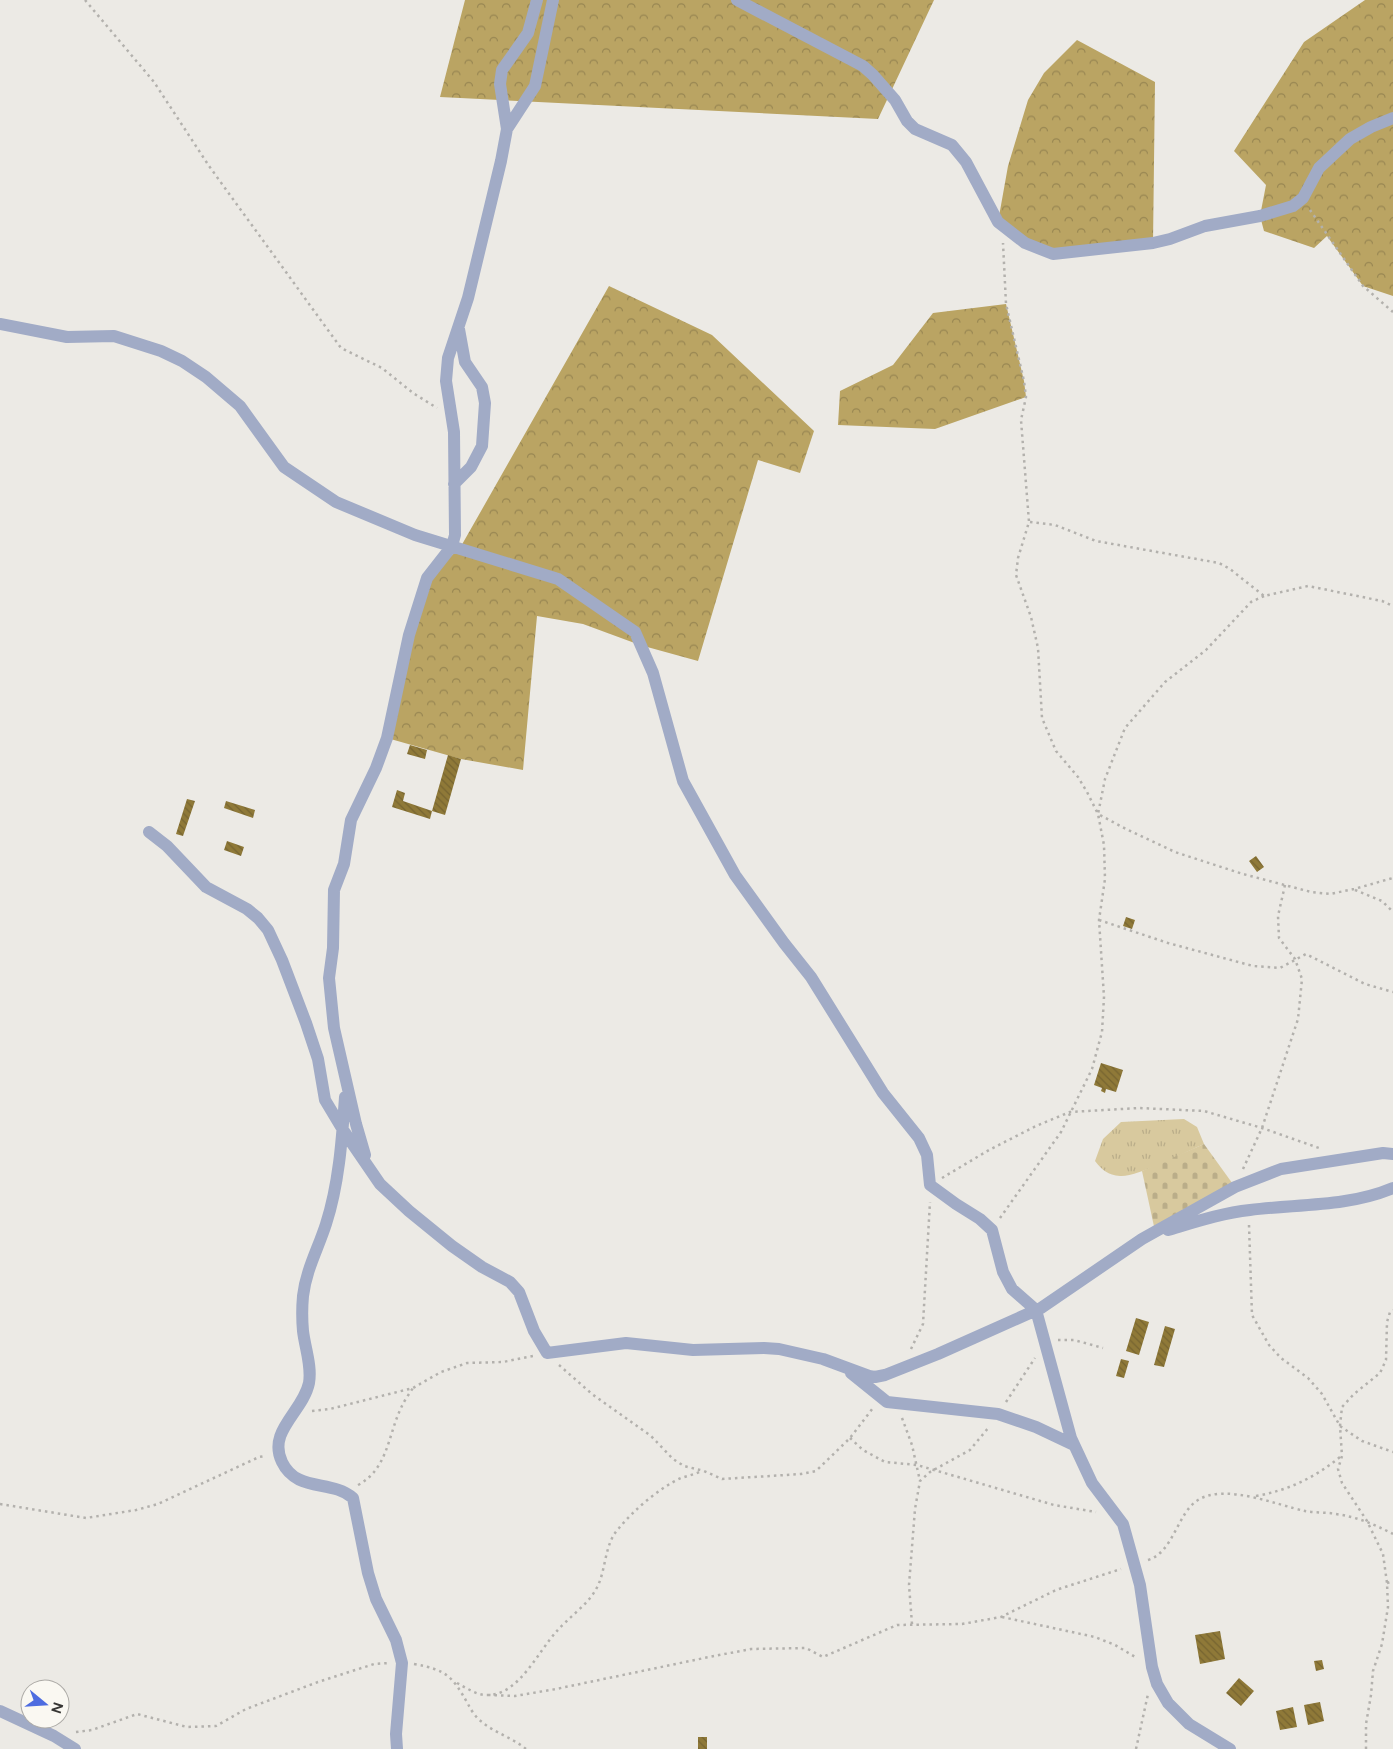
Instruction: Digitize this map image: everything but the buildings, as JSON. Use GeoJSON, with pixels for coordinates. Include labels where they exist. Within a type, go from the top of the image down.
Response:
{"type":"FeatureCollection","features":[{"type":"Feature","properties":{"kind":"street"},"geometry":{"type":"LineString","coordinates":[[369,1167],[346,1084],[334,1028],[329,978],[333,948],[334,890],[344,864],[351,820],[376,768],[387,738],[408,635],[427,578],[452,546],[455,536],[454,440],[446,381],[448,358],[468,298],[486,227],[507,129],[500,84],[502,70],[528,33],[537,0]]}},
{"type":"Feature","properties":{"kind":"street"},"geometry":{"type":"LineString","coordinates":[[507,129],[535,86],[554,0]]}},
{"type":"Feature","properties":{"kind":"street"},"geometry":{"type":"LineString","coordinates":[[737,0],[862,66],[873,75],[895,100],[915,129],[952,145],[966,162],[998,222],[1026,243],[1053,254],[1145,244],[1170,239],[1205,226],[1260,216],[1293,206],[1303,198],[1319,168],[1350,139],[1371,127],[1393,118]]}},
{"type":"Feature","properties":{"kind":"street"},"geometry":{"type":"LineString","coordinates":[[0,324],[67,337],[114,336],[182,360],[206,377],[240,406],[284,467],[336,502],[415,535],[558,579],[635,632],[653,673],[683,781],[734,875],[811,977],[882,1093],[919,1138],[927,1155],[930,1185],[980,1219],[992,1230],[1003,1272],[1012,1289],[1036,1310],[1074,1445],[1092,1483],[1123,1524],[1140,1585],[1152,1667],[1157,1684],[1168,1703],[1189,1724],[1230,1749]]}},
{"type":"Feature","properties":{"kind":"street"},"geometry":{"type":"LineString","coordinates":[[454,484],[471,467],[482,446],[485,403],[482,386],[465,362],[459,328]]}},
{"type":"Feature","properties":{"kind":"street"},"geometry":{"type":"LineString","coordinates":[[149,832],[167,846],[206,887],[247,909],[268,930],[282,960],[306,1023],[318,1060],[325,1100],[343,1130],[380,1184],[409,1211],[452,1246],[482,1267],[510,1282],[519,1292],[534,1331],[547,1353],[626,1343],[693,1350],[764,1348],[779,1349],[823,1359],[875,1377],[885,1375],[938,1354],[1036,1310],[1142,1238],[1235,1187],[1280,1169],[1390,1152]]}},
{"type":"Feature","properties":{"kind":"street"},"geometry":{"type":"LineString","coordinates":[[346,1084],[343,1130],[333,1197],[326,1224],[310,1265],[303,1296],[303,1329],[309,1366],[309,1382],[305,1394],[294,1413],[281,1430],[278,1450],[283,1463],[298,1480],[346,1492],[353,1498],[368,1573],[376,1599],[396,1640],[402,1663],[396,1734],[397,1749]]}},
{"type":"Feature","properties":{"kind":"street"},"geometry":{"type":"LineString","coordinates":[[1142,1238],[1205,1218],[1249,1210],[1334,1204],[1373,1196],[1393,1188]]}},
{"type":"Feature","properties":{"kind":"street"},"geometry":{"type":"LineString","coordinates":[[841,1365],[887,1402],[998,1414],[1074,1445]]}},
{"type":"Feature","properties":{"kind":"street"},"geometry":{"type":"LineString","coordinates":[[0,1711],[54,1736],[75,1749]]}},
{"type":"Feature","properties":{"kind":"path"},"geometry":{"type":"LineString","coordinates":[[85,0],[154,82],[210,166],[341,348],[382,368],[413,393],[452,417]]}},
{"type":"Feature","properties":{"kind":"path"},"geometry":{"type":"LineString","coordinates":[[1303,198],[1362,286],[1393,312]]}},
{"type":"Feature","properties":{"kind":"path"},"geometry":{"type":"LineString","coordinates":[[992,1230],[1061,1132],[1092,1069],[1102,1032],[1104,998],[1099,920],[1105,879],[1104,845],[1098,814],[1078,777],[1056,751],[1042,718],[1038,648],[1031,616],[1016,576],[1018,558],[1029,522],[1020,420],[1026,397],[1006,304],[1003,236],[998,222]]}},
{"type":"Feature","properties":{"kind":"path"},"geometry":{"type":"LineString","coordinates":[[1029,522],[1055,526],[1096,541],[1219,563],[1230,569],[1264,596]]}},
{"type":"Feature","properties":{"kind":"path"},"geometry":{"type":"LineString","coordinates":[[1098,814],[1105,778],[1125,728],[1165,682],[1206,650],[1251,602],[1264,596],[1308,586],[1382,601],[1393,606]]}},
{"type":"Feature","properties":{"kind":"path"},"geometry":{"type":"LineString","coordinates":[[1098,814],[1175,852],[1243,874],[1311,892],[1330,894],[1393,878]]}},
{"type":"Feature","properties":{"kind":"path"},"geometry":{"type":"LineString","coordinates":[[1235,1187],[1262,1128],[1298,1020],[1302,978],[1295,959],[1279,938],[1278,916],[1285,885]]}},
{"type":"Feature","properties":{"kind":"path"},"geometry":{"type":"LineString","coordinates":[[1354,889],[1382,900],[1393,912]]}},
{"type":"Feature","properties":{"kind":"path"},"geometry":{"type":"LineString","coordinates":[[1099,920],[1168,943],[1253,966],[1280,968],[1306,954],[1365,984],[1393,992]]}},
{"type":"Feature","properties":{"kind":"path"},"geometry":{"type":"LineString","coordinates":[[899,1369],[923,1324],[930,1185],[989,1150],[1036,1126],[1070,1112],[1139,1108],[1204,1111],[1262,1128],[1324,1150]]}},
{"type":"Feature","properties":{"kind":"path"},"geometry":{"type":"LineString","coordinates":[[1249,1210],[1252,1316],[1269,1345],[1281,1358],[1308,1378],[1322,1394],[1340,1426],[1362,1441],[1393,1452]]}},
{"type":"Feature","properties":{"kind":"path"},"geometry":{"type":"LineString","coordinates":[[1366,1749],[1366,1724],[1373,1671],[1382,1644],[1388,1607],[1387,1583],[1383,1554],[1367,1521],[1342,1483],[1338,1470],[1342,1456],[1340,1426],[1342,1407],[1354,1394],[1380,1373],[1386,1360],[1387,1322],[1390,1312],[1393,1310]]}},
{"type":"Feature","properties":{"kind":"path"},"geometry":{"type":"LineString","coordinates":[[920,1481],[934,1470],[970,1450],[998,1414],[1031,1366],[1044,1340],[1074,1340],[1103,1348]]}},
{"type":"Feature","properties":{"kind":"path"},"geometry":{"type":"LineString","coordinates":[[294,1413],[330,1408],[413,1388],[442,1372],[467,1363],[504,1362],[547,1353],[592,1394],[650,1436],[673,1459],[684,1466],[704,1471],[722,1479],[732,1479],[801,1474],[816,1471],[850,1438],[881,1398]]}},
{"type":"Feature","properties":{"kind":"path"},"geometry":{"type":"LineString","coordinates":[[346,1492],[363,1483],[378,1469],[388,1449],[401,1408],[413,1388]]}},
{"type":"Feature","properties":{"kind":"path"},"geometry":{"type":"LineString","coordinates":[[897,1404],[912,1446],[920,1481],[915,1509],[909,1585],[912,1624]]}},
{"type":"Feature","properties":{"kind":"path"},"geometry":{"type":"LineString","coordinates":[[850,1438],[864,1450],[885,1462],[934,1470],[1054,1505],[1097,1512]]}},
{"type":"Feature","properties":{"kind":"path"},"geometry":{"type":"LineString","coordinates":[[0,1504],[86,1518],[136,1510],[158,1504],[259,1457],[280,1455]]}},
{"type":"Feature","properties":{"kind":"path"},"geometry":{"type":"LineString","coordinates":[[54,1736],[92,1730],[137,1714],[187,1728],[216,1726],[246,1709],[318,1682],[374,1664],[402,1663],[430,1667],[446,1673],[456,1682],[477,1693],[515,1696],[709,1656],[751,1650],[806,1648],[823,1656],[897,1625],[962,1624],[1001,1617],[1056,1590],[1154,1558],[1175,1534],[1186,1512],[1198,1500],[1216,1494],[1254,1496],[1279,1492],[1323,1470],[1342,1456]]}},
{"type":"Feature","properties":{"kind":"path"},"geometry":{"type":"LineString","coordinates":[[488,1695],[503,1692],[525,1673],[555,1632],[595,1592],[602,1577],[609,1546],[617,1529],[652,1496],[680,1479],[704,1471]]}},
{"type":"Feature","properties":{"kind":"path"},"geometry":{"type":"LineString","coordinates":[[1254,1496],[1306,1511],[1335,1514],[1367,1521],[1393,1534]]}},
{"type":"Feature","properties":{"kind":"path"},"geometry":{"type":"LineString","coordinates":[[1387,1583],[1393,1581]]}},
{"type":"Feature","properties":{"kind":"path"},"geometry":{"type":"LineString","coordinates":[[1001,1617],[1095,1637],[1115,1645],[1152,1667],[1136,1749]]}},
{"type":"Feature","properties":{"kind":"path"},"geometry":{"type":"LineString","coordinates":[[456,1682],[480,1722],[526,1749]]}},
{"type":"Feature","properties":{"kind":"green space"},"geometry":{"type":"Polygon","coordinates":[[[465,0],[934,0],[878,119],[440,97],[465,0]]]}},
{"type":"Feature","properties":{"kind":"green space"},"geometry":{"type":"Polygon","coordinates":[[[1365,0],[1393,0],[1393,296],[1363,286],[1327,236],[1314,248],[1264,231],[1260,216],[1266,185],[1234,151],[1304,42],[1365,0]]]}},
{"type":"Feature","properties":{"kind":"green space"},"geometry":{"type":"Polygon","coordinates":[[[1077,40],[1155,82],[1153,243],[1053,254],[998,222],[1008,166],[1028,100],[1044,73],[1077,40]]]}},
{"type":"Feature","properties":{"kind":"green space"},"geometry":{"type":"Polygon","coordinates":[[[609,286],[712,335],[814,431],[800,473],[758,460],[698,661],[640,645],[583,624],[537,616],[523,770],[461,759],[387,738],[427,578],[460,548],[609,286]]]}},
{"type":"Feature","properties":{"kind":"green space"},"geometry":{"type":"Polygon","coordinates":[[[1006,304],[1026,397],[935,429],[838,425],[840,391],[893,365],[933,313],[1006,304]]]}},
{"type":"Feature","properties":{"kind":"green space"},"geometry":{"type":"Polygon","coordinates":[[[1184,1119],[1197,1127],[1204,1144],[1149,1169],[1127,1175],[1120,1176],[1109,1173],[1095,1161],[1103,1139],[1121,1122],[1184,1119]]]}},
{"type":"Feature","properties":{"kind":"green space"},"geometry":{"type":"Polygon","coordinates":[[[1204,1144],[1235,1187],[1155,1231],[1142,1171],[1204,1144]]]}}]}
